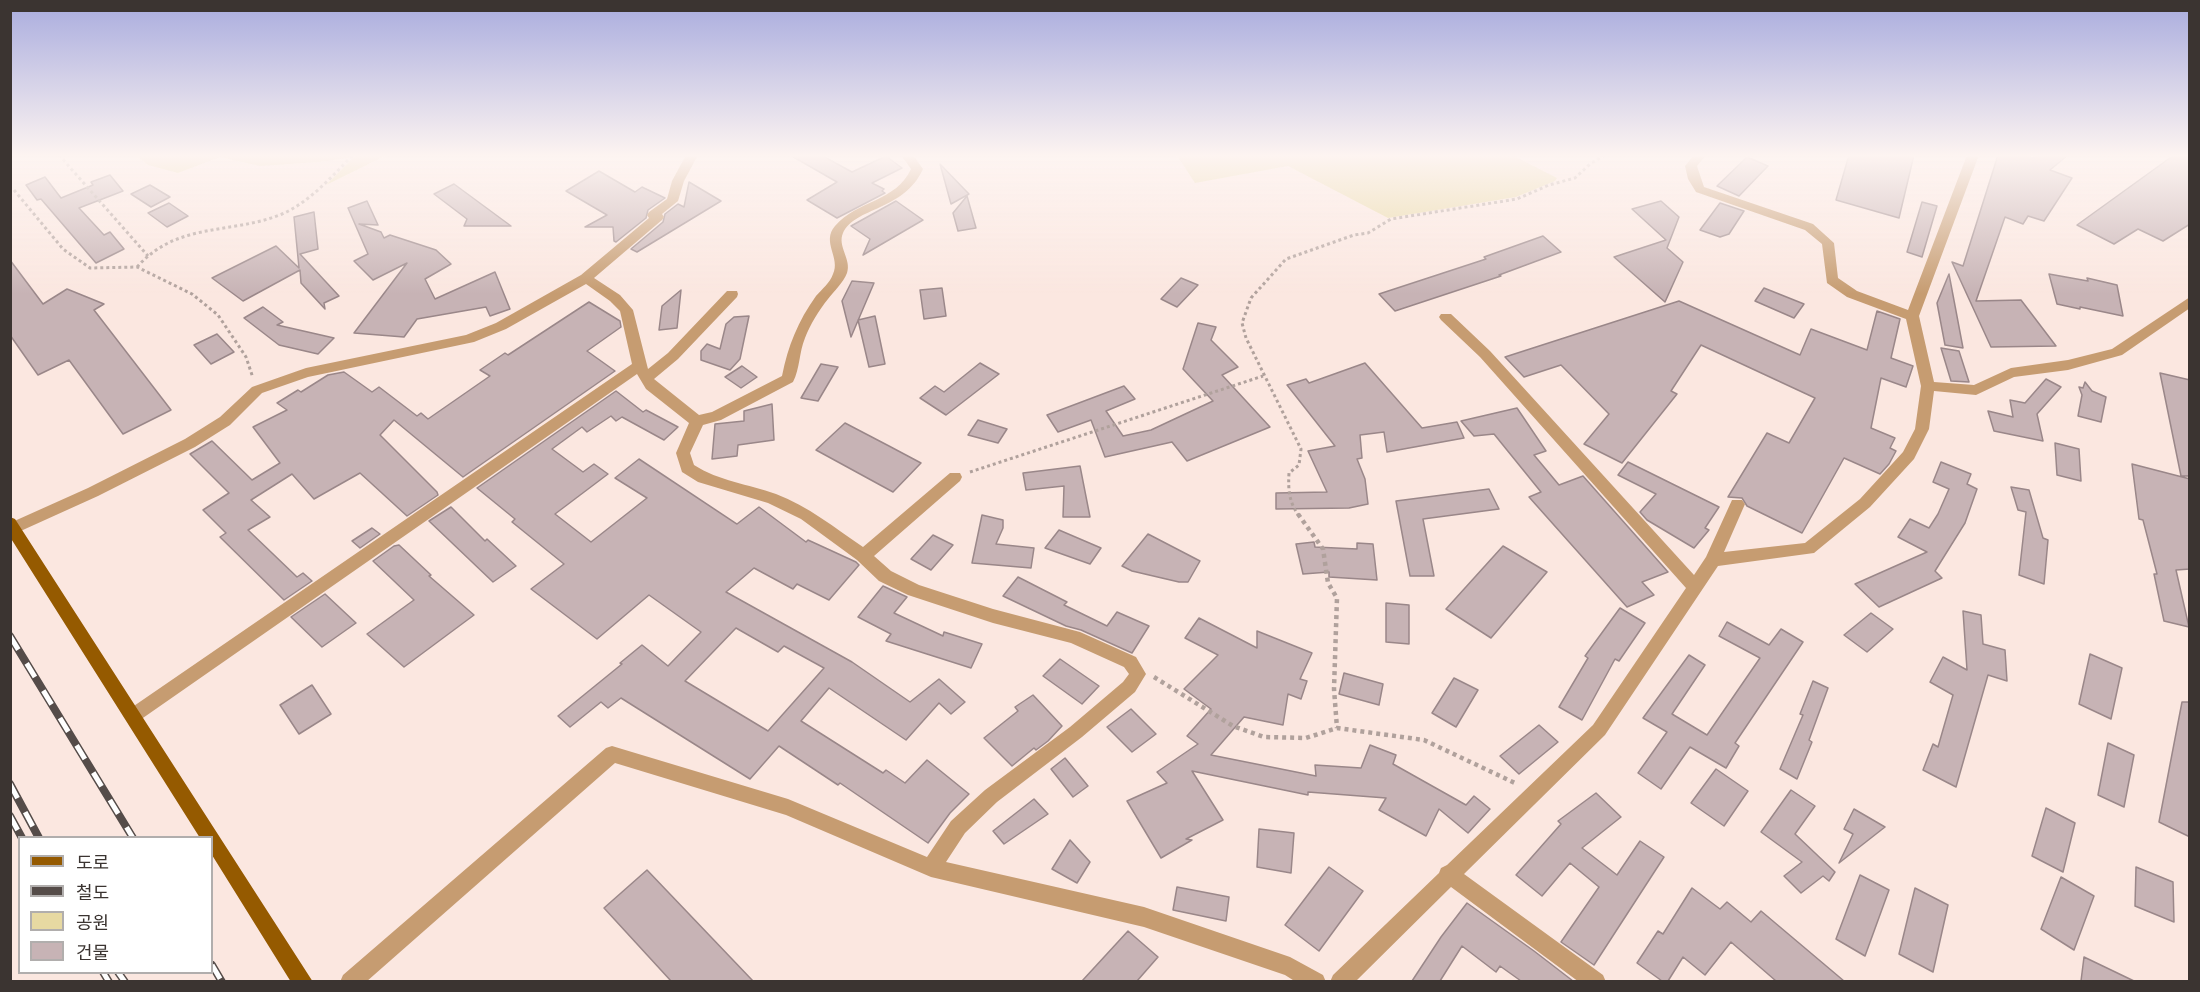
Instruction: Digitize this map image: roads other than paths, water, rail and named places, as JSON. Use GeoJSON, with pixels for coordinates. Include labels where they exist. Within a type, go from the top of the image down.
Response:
{"type":"FeatureCollection","features":[{"type":"Feature","properties":{"kind":"main road"},"geometry":{"type":"LineString","coordinates":[[12,526],[211,836]]}},
{"type":"Feature","properties":{"kind":"main road"},"geometry":{"type":"LineString","coordinates":[[213,839],[303,981]]}},
{"type":"Feature","properties":{"kind":"street"},"geometry":{"type":"LineString","coordinates":[[12,526],[93,492],[190,442],[225,421],[257,390],[306,373],[469,339],[501,326],[586,279],[658,217],[653,215],[672,201]]}},
{"type":"Feature","properties":{"kind":"street"},"geometry":{"type":"LineString","coordinates":[[883,201],[851,218],[838,230],[835,244],[841,259],[841,272],[820,300],[798,339],[788,379],[716,416],[697,422],[683,453],[687,468],[703,478],[773,499],[806,515],[863,556],[885,576],[914,590],[954,604],[1074,637],[1130,662],[1138,674],[1129,687],[1068,738],[991,796],[958,827],[931,868]]}},
{"type":"Feature","properties":{"kind":"street"},"geometry":{"type":"LineString","coordinates":[[1735,201],[1809,227],[1828,243],[1832,280],[1852,294],[1912,316]]}},
{"type":"Feature","properties":{"kind":"street"},"geometry":{"type":"LineString","coordinates":[[1713,560],[1809,549],[1865,503],[1909,455],[1922,429],[1928,386],[1912,316],[1955,201]]}},
{"type":"Feature","properties":{"kind":"street"},"geometry":{"type":"LineString","coordinates":[[586,279],[615,298],[626,310],[643,371],[651,386],[697,422]]}},
{"type":"Feature","properties":{"kind":"street"},"geometry":{"type":"LineString","coordinates":[[134,714],[643,371],[673,356],[732,294]]}},
{"type":"Feature","properties":{"kind":"street"},"geometry":{"type":"LineString","coordinates":[[1928,386],[1976,390],[2011,373],[2068,364],[2117,352],[2190,301]]}},
{"type":"Feature","properties":{"kind":"street"},"geometry":{"type":"LineString","coordinates":[[1446,317],[1485,354],[1694,585]]}},
{"type":"Feature","properties":{"kind":"street"},"geometry":{"type":"LineString","coordinates":[[863,556],[955,477]]}},
{"type":"Feature","properties":{"kind":"street"},"geometry":{"type":"LineString","coordinates":[[1340,981],[1599,730],[1694,585],[1713,560],[1737,504]]}},
{"type":"Feature","properties":{"kind":"street"},"geometry":{"type":"LineString","coordinates":[[350,981],[612,754],[788,807],[931,868],[1144,917],[1290,967],[1316,981]]}},
{"type":"Feature","properties":{"kind":"street"},"geometry":{"type":"LineString","coordinates":[[1448,874],[1596,981]]}},
{"type":"Feature","properties":{"kind":"railway"},"geometry":{"type":"LineString","coordinates":[[10,636],[132,836]]}},
{"type":"Feature","properties":{"kind":"railway"},"geometry":{"type":"LineString","coordinates":[[10,784],[38,836]]}},
{"type":"Feature","properties":{"kind":"railway"},"geometry":{"type":"LineString","coordinates":[[10,816],[21,836]]}},
{"type":"Feature","properties":{"kind":"railway"},"geometry":{"type":"LineString","coordinates":[[213,967],[222,982]]}},
{"type":"Feature","properties":{"kind":"railway"},"geometry":{"type":"LineString","coordinates":[[104,974],[109,982]]}},
{"type":"Feature","properties":{"kind":"railway"},"geometry":{"type":"LineString","coordinates":[[119,974],[125,982]]}}]}
